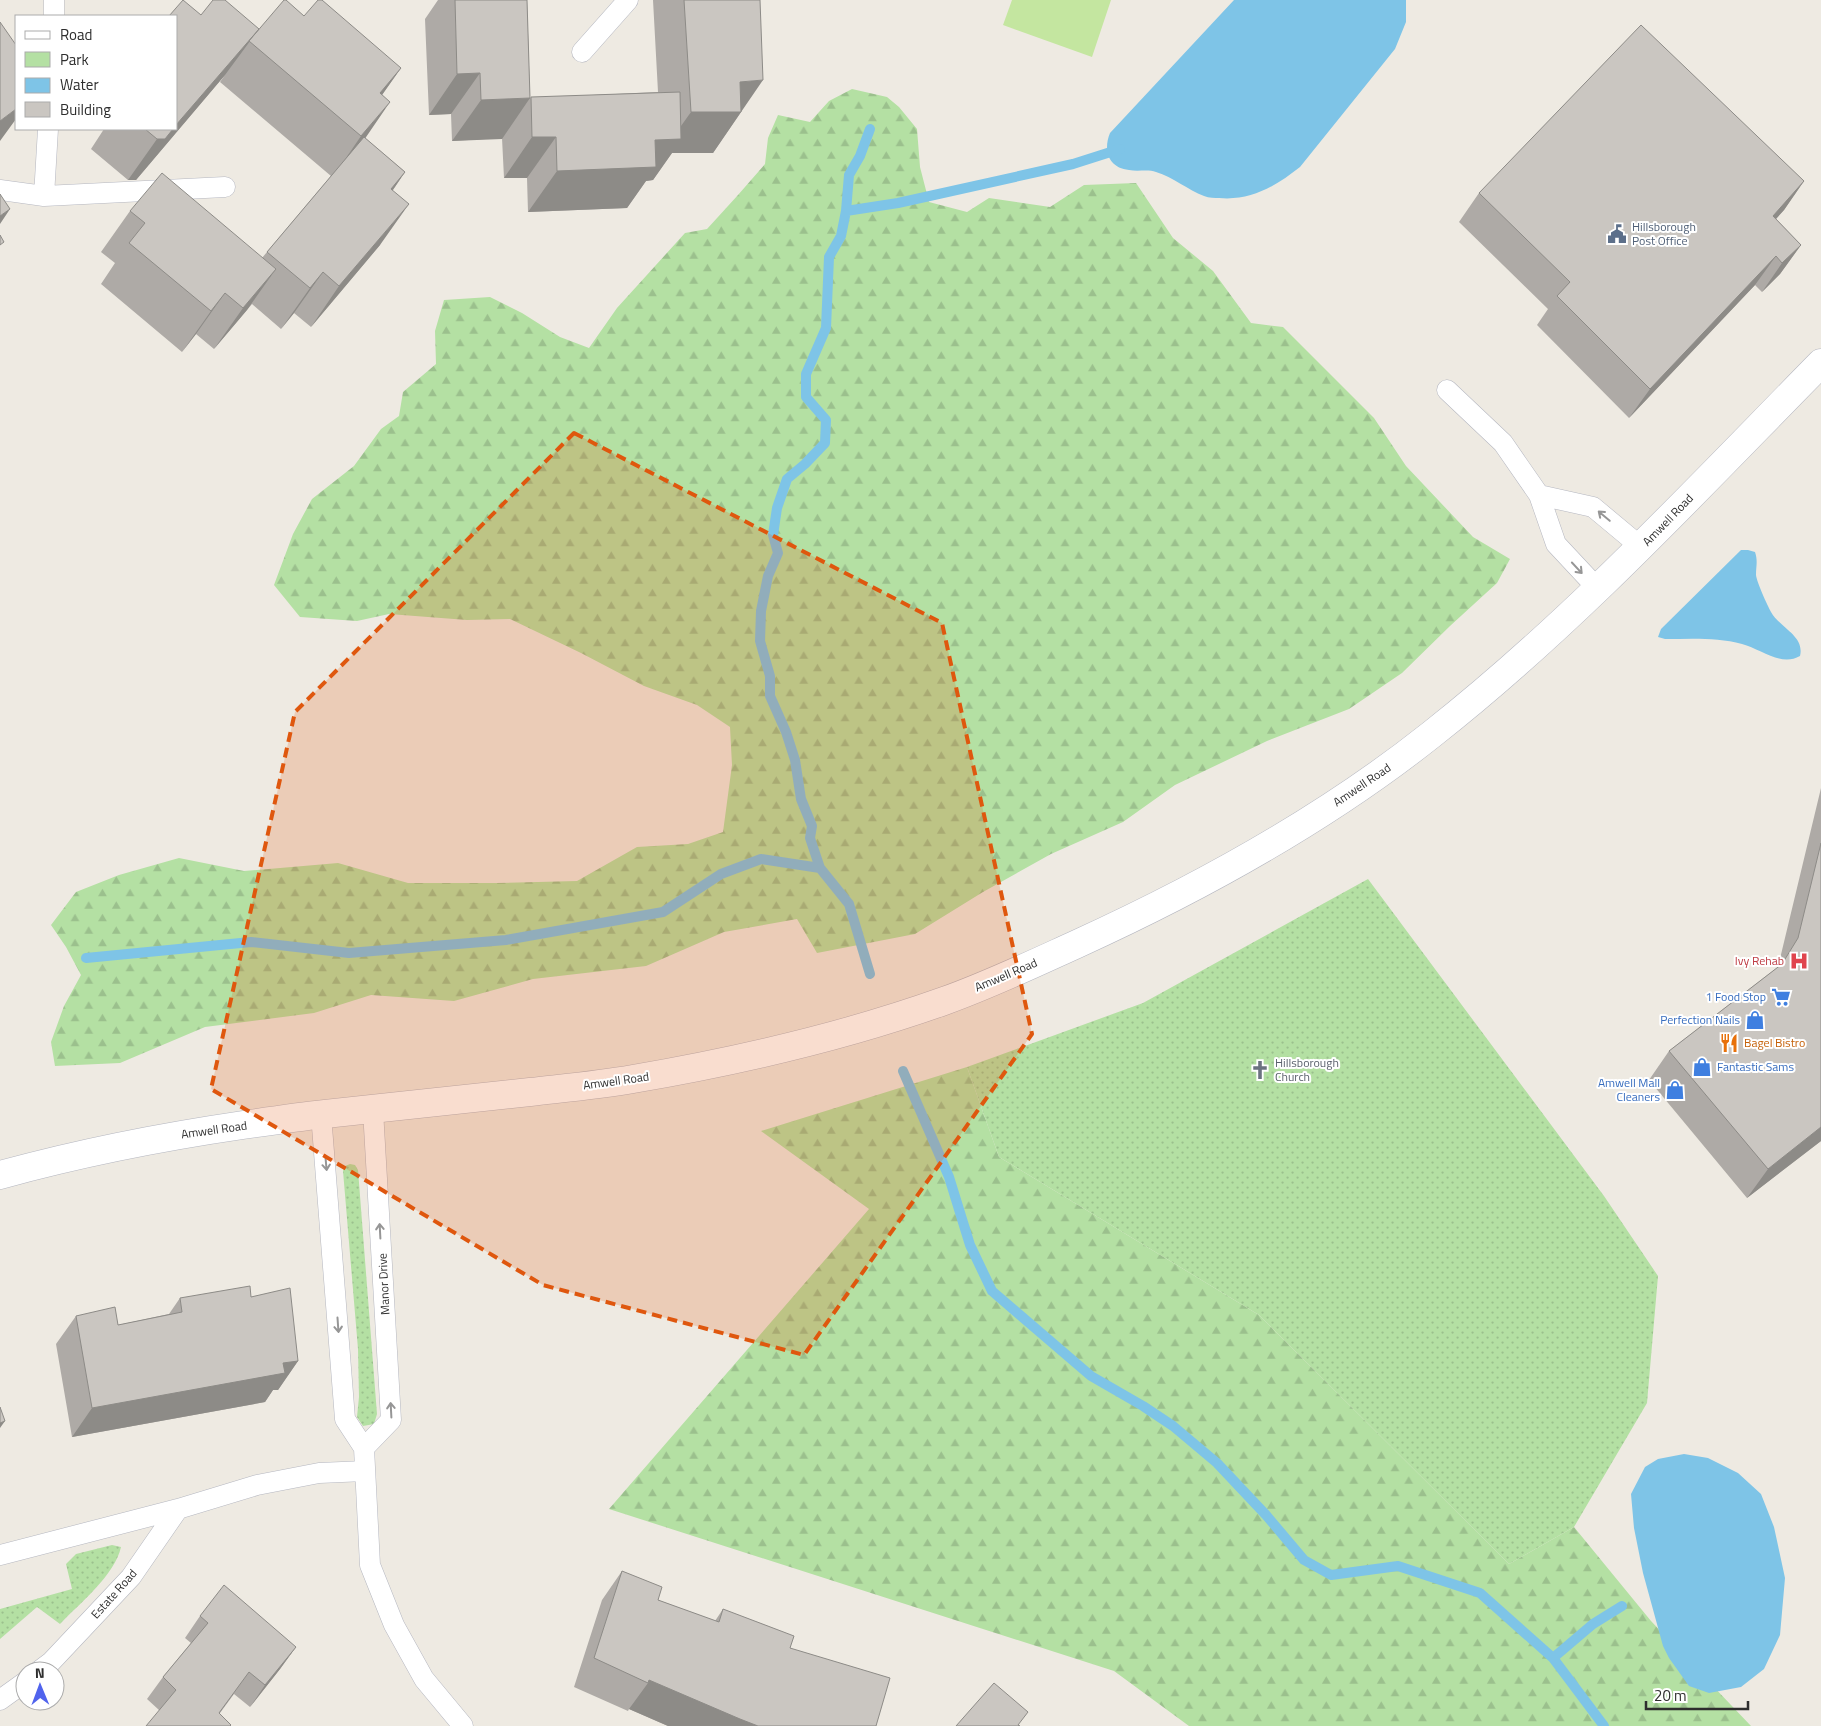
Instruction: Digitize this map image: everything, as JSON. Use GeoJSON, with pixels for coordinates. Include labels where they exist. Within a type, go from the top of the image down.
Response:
{"type":"FeatureCollection","features":[{"type":"Feature","properties":{"kind":"main road","name":"Amwell Road"},"geometry":{"type":"LineString","coordinates":[[0,1175],[165,1137],[321,1114],[373,1110],[629,1080],[753,1056],[855,1029],[947,1000],[1051,956],[1136,917],[1258,853],[1372,779],[1433,734],[1528,654],[1598,589],[1821,363]]}},
{"type":"Feature","properties":{"kind":"lane"},"geometry":{"type":"LineString","coordinates":[[54,0],[54,15]]}},
{"type":"Feature","properties":{"kind":"lane"},"geometry":{"type":"LineString","coordinates":[[582,52],[628,0]]}},
{"type":"Feature","properties":{"kind":"lane"},"geometry":{"type":"LineString","coordinates":[[44,196],[48,130]]}},
{"type":"Feature","properties":{"kind":"lane"},"geometry":{"type":"LineString","coordinates":[[0,190],[44,196],[225,187]]}},
{"type":"Feature","properties":{"kind":"lane"},"geometry":{"type":"LineString","coordinates":[[1447,390],[1504,443],[1539,495],[1556,544],[1598,589]]}},
{"type":"Feature","properties":{"kind":"lane"},"geometry":{"type":"LineString","coordinates":[[1539,495],[1592,507],[1641,547]]}},
{"type":"Feature","properties":{"kind":"lane","name":"Manor Drive"},"geometry":{"type":"LineString","coordinates":[[364,1448],[391,1420],[373,1110]]}},
{"type":"Feature","properties":{"kind":"lane"},"geometry":{"type":"LineString","coordinates":[[321,1114],[345,1419],[364,1448],[370,1565],[394,1626],[424,1678],[464,1726]]}},
{"type":"Feature","properties":{"kind":"lane"},"geometry":{"type":"LineString","coordinates":[[0,1555],[178,1509],[257,1485],[319,1473],[365,1471]]}},
{"type":"Feature","properties":{"kind":"lane","name":"Estate Road"},"geometry":{"type":"LineString","coordinates":[[52,1661],[132,1577],[178,1509]]}},
{"type":"Feature","properties":{"kind":"lane"},"geometry":{"type":"LineString","coordinates":[[0,1700],[15,1689]]}},
{"type":"Feature","properties":{"kind":"highlighted area"},"geometry":{"type":"Polygon","coordinates":[[[574,433],[942,623],[1032,1034],[804,1355],[543,1285],[211,1089],[295,712],[574,433]]]}},
{"type":"Feature","properties":{"kind":"green space"},"geometry":{"type":"Polygon","coordinates":[[[1012,0],[1111,0],[1092,57],[1003,25],[1012,0]]]}},
{"type":"Feature","properties":{"kind":"green space"},"geometry":{"type":"Polygon","coordinates":[[[852,89],[887,97],[899,107],[917,129],[920,167],[929,202],[967,212],[989,198],[1050,207],[1084,185],[1136,183],[1173,238],[1213,271],[1251,323],[1283,327],[1374,418],[1406,466],[1473,537],[1510,559],[1497,583],[1402,673],[1349,709],[1267,741],[1175,785],[1123,822],[1051,854],[983,892],[915,934],[817,953],[797,919],[724,932],[646,966],[533,979],[454,1001],[371,995],[314,1013],[205,1027],[120,1063],[55,1066],[51,1042],[64,1006],[81,975],[66,947],[51,925],[76,892],[119,875],[179,858],[244,871],[338,863],[408,883],[577,881],[637,847],[688,844],[723,832],[732,765],[730,727],[697,705],[644,686],[510,619],[467,620],[389,614],[357,621],[300,617],[274,585],[293,534],[312,499],[354,466],[381,429],[399,416],[403,392],[436,364],[435,331],[444,300],[490,297],[522,313],[560,337],[589,348],[617,308],[685,233],[707,229],[765,164],[768,138],[778,115],[810,122],[829,101],[852,89]]]}},
{"type":"Feature","properties":{"kind":"green space"},"geometry":{"type":"Polygon","coordinates":[[[1368,879],[1604,1196],[1658,1276],[1647,1403],[1574,1527],[1509,1564],[1259,1315],[999,1157],[967,1067],[1143,1003],[1368,879]]]}},
{"type":"Feature","properties":{"kind":"green space"},"geometry":{"type":"Polygon","coordinates":[[[967,1067],[999,1157],[1259,1315],[1509,1564],[1574,1527],[1651,1621],[1751,1726],[1189,1726],[1114,1671],[609,1509],[869,1209],[761,1131],[967,1067]]]}},
{"type":"Feature","properties":{"kind":"green space"},"geometry":{"type":"Polygon","coordinates":[[[355,1165],[358,1170],[377,1414],[374,1424],[363,1426],[357,1417],[359,1397],[358,1349],[343,1171],[345,1166],[355,1165]]]}},
{"type":"Feature","properties":{"kind":"green space"},"geometry":{"type":"Polygon","coordinates":[[[112,1545],[121,1547],[112,1568],[95,1589],[60,1624],[37,1607],[0,1639],[0,1609],[72,1589],[66,1564],[76,1554],[112,1545]]]}},
{"type":"Feature","properties":{"kind":"water"},"geometry":{"type":"Polygon","coordinates":[[[1234,0],[1406,0],[1406,22],[1395,49],[1300,167],[1262,191],[1242,197],[1210,198],[1156,172],[1132,171],[1116,166],[1107,152],[1110,133],[1234,0]]]}},
{"type":"Feature","properties":{"kind":"water"},"geometry":{"type":"Polygon","coordinates":[[[1741,550],[1755,552],[1757,561],[1756,575],[1762,594],[1775,618],[1791,632],[1799,643],[1801,649],[1800,656],[1793,659],[1778,658],[1749,646],[1723,640],[1665,639],[1658,637],[1661,629],[1741,550]]]}},
{"type":"Feature","properties":{"kind":"water"},"geometry":{"type":"Polygon","coordinates":[[[1684,1454],[1708,1458],[1738,1473],[1761,1494],[1774,1527],[1785,1578],[1780,1635],[1764,1669],[1741,1687],[1709,1693],[1689,1686],[1669,1658],[1663,1646],[1643,1573],[1634,1528],[1631,1494],[1645,1467],[1658,1459],[1684,1454]]]}},
{"type":"Feature","properties":{"kind":"building"},"geometry":{"type":"Polygon","coordinates":[[[183,0],[201,15],[213,0],[225,0],[259,29],[178,123],[178,15],[170,15],[183,0]]]}},
{"type":"Feature","properties":{"kind":"building"},"geometry":{"type":"Polygon","coordinates":[[[284,0],[304,16],[318,0],[322,0],[401,68],[380,93],[390,102],[361,136],[249,41],[284,0]]]}},
{"type":"Feature","properties":{"kind":"building"},"geometry":{"type":"Polygon","coordinates":[[[455,0],[527,0],[530,98],[481,100],[480,73],[457,74],[455,0]]]}},
{"type":"Feature","properties":{"kind":"building"},"geometry":{"type":"Polygon","coordinates":[[[684,0],[760,0],[763,80],[740,82],[741,112],[691,112],[684,0]]]}},
{"type":"Feature","properties":{"kind":"building"},"geometry":{"type":"Polygon","coordinates":[[[0,22],[15,44],[15,110],[0,121],[0,22]]]}},
{"type":"Feature","properties":{"kind":"building","name":"Hillsborough Post Office"},"geometry":{"type":"Polygon","coordinates":[[[1641,25],[1804,181],[1773,216],[1801,245],[1782,263],[1776,256],[1650,389],[1557,296],[1570,282],[1479,193],[1641,25]]]}},
{"type":"Feature","properties":{"kind":"building"},"geometry":{"type":"Polygon","coordinates":[[[680,92],[681,139],[655,140],[656,167],[557,171],[556,137],[532,137],[531,97],[680,92]]]}},
{"type":"Feature","properties":{"kind":"building"},"geometry":{"type":"Polygon","coordinates":[[[146,130],[172,130],[165,139],[157,139],[146,130]]]}},
{"type":"Feature","properties":{"kind":"building"},"geometry":{"type":"Polygon","coordinates":[[[364,137],[405,172],[391,189],[409,204],[339,286],[323,272],[310,288],[267,252],[364,137]]]}},
{"type":"Feature","properties":{"kind":"building"},"geometry":{"type":"Polygon","coordinates":[[[162,173],[276,269],[243,308],[225,293],[211,311],[129,243],[145,223],[130,211],[162,173]]]}},
{"type":"Feature","properties":{"kind":"building"},"geometry":{"type":"Polygon","coordinates":[[[0,194],[10,209],[0,216],[0,194]]]}},
{"type":"Feature","properties":{"kind":"building"},"geometry":{"type":"Polygon","coordinates":[[[0,235],[4,242],[0,245],[0,235]]]}},
{"type":"Feature","properties":{"kind":"building"},"geometry":{"type":"Polygon","coordinates":[[[1821,843],[1821,1127],[1768,1169],[1669,1051],[1782,964],[1798,938],[1821,843]]]}},
{"type":"Feature","properties":{"kind":"building"},"geometry":{"type":"Polygon","coordinates":[[[250,1286],[251,1297],[290,1288],[298,1361],[283,1363],[285,1373],[92,1408],[76,1316],[115,1307],[118,1325],[182,1312],[180,1298],[250,1286]]]}},
{"type":"Feature","properties":{"kind":"building"},"geometry":{"type":"Polygon","coordinates":[[[0,1407],[5,1421],[0,1423],[0,1407]]]}},
{"type":"Feature","properties":{"kind":"building"},"geometry":{"type":"Polygon","coordinates":[[[622,1571],[662,1587],[658,1600],[719,1622],[723,1609],[794,1636],[790,1648],[890,1678],[876,1726],[758,1726],[649,1680],[648,1683],[594,1658],[622,1571]]]}},
{"type":"Feature","properties":{"kind":"building"},"geometry":{"type":"Polygon","coordinates":[[[224,1585],[296,1647],[265,1685],[249,1672],[219,1713],[230,1726],[146,1726],[176,1690],[163,1677],[208,1623],[200,1616],[224,1585]]]}},
{"type":"Feature","properties":{"kind":"building"},"geometry":{"type":"Polygon","coordinates":[[[994,1683],[1028,1712],[1018,1725],[1020,1726],[956,1726],[994,1683]]]}},
{"type":"Feature","properties":{"kind":"waterway"},"geometry":{"type":"LineString","coordinates":[[820,868],[810,838],[812,826],[801,799],[795,760],[786,732],[770,696],[770,676],[760,641],[761,611],[768,576],[778,553],[773,535],[777,508],[787,479],[825,443],[826,420],[806,397],[806,374],[826,328],[829,257],[841,236],[846,211],[849,175],[860,156],[870,129]]}},
{"type":"Feature","properties":{"kind":"waterway"},"geometry":{"type":"LineString","coordinates":[[846,211],[898,203],[1073,164],[1120,149]]}},
{"type":"Feature","properties":{"kind":"waterway"},"geometry":{"type":"LineString","coordinates":[[86,958],[251,942],[349,953],[506,940],[663,912],[721,874],[761,859],[820,868],[849,904],[870,974]]}},
{"type":"Feature","properties":{"kind":"waterway"},"geometry":{"type":"LineString","coordinates":[[903,1071],[949,1177],[970,1245],[992,1291],[1091,1376],[1173,1426],[1217,1463],[1266,1515],[1304,1560],[1331,1575],[1398,1566],[1480,1593],[1553,1658],[1604,1726]]}},
{"type":"Feature","properties":{"kind":"waterway"},"geometry":{"type":"LineString","coordinates":[[1553,1658],[1593,1624],[1622,1606]]}},
{"type":"Feature","properties":{"kind":"place","name":"Hillsborough Post Office"},"geometry":{"type":"Point","coordinates":[1617,234]}},
{"type":"Feature","properties":{"kind":"place","name":"Ivy Rehab"},"geometry":{"type":"Point","coordinates":[1799,961]}},
{"type":"Feature","properties":{"kind":"place","name":"1 Food Stop"},"geometry":{"type":"Point","coordinates":[1781,997]}},
{"type":"Feature","properties":{"kind":"place","name":"Perfection Nails"},"geometry":{"type":"Point","coordinates":[1755,1020]}},
{"type":"Feature","properties":{"kind":"place","name":"Bagel Bistro"},"geometry":{"type":"Point","coordinates":[1729,1043]}},
{"type":"Feature","properties":{"kind":"place","name":"Fantastic Sams"},"geometry":{"type":"Point","coordinates":[1702,1067]}},
{"type":"Feature","properties":{"kind":"place","name":"Hillsborough Church"},"geometry":{"type":"Point","coordinates":[1260,1070]}},
{"type":"Feature","properties":{"kind":"place","name":"Amwell Mall Cleaners"},"geometry":{"type":"Point","coordinates":[1675,1090]}}]}
